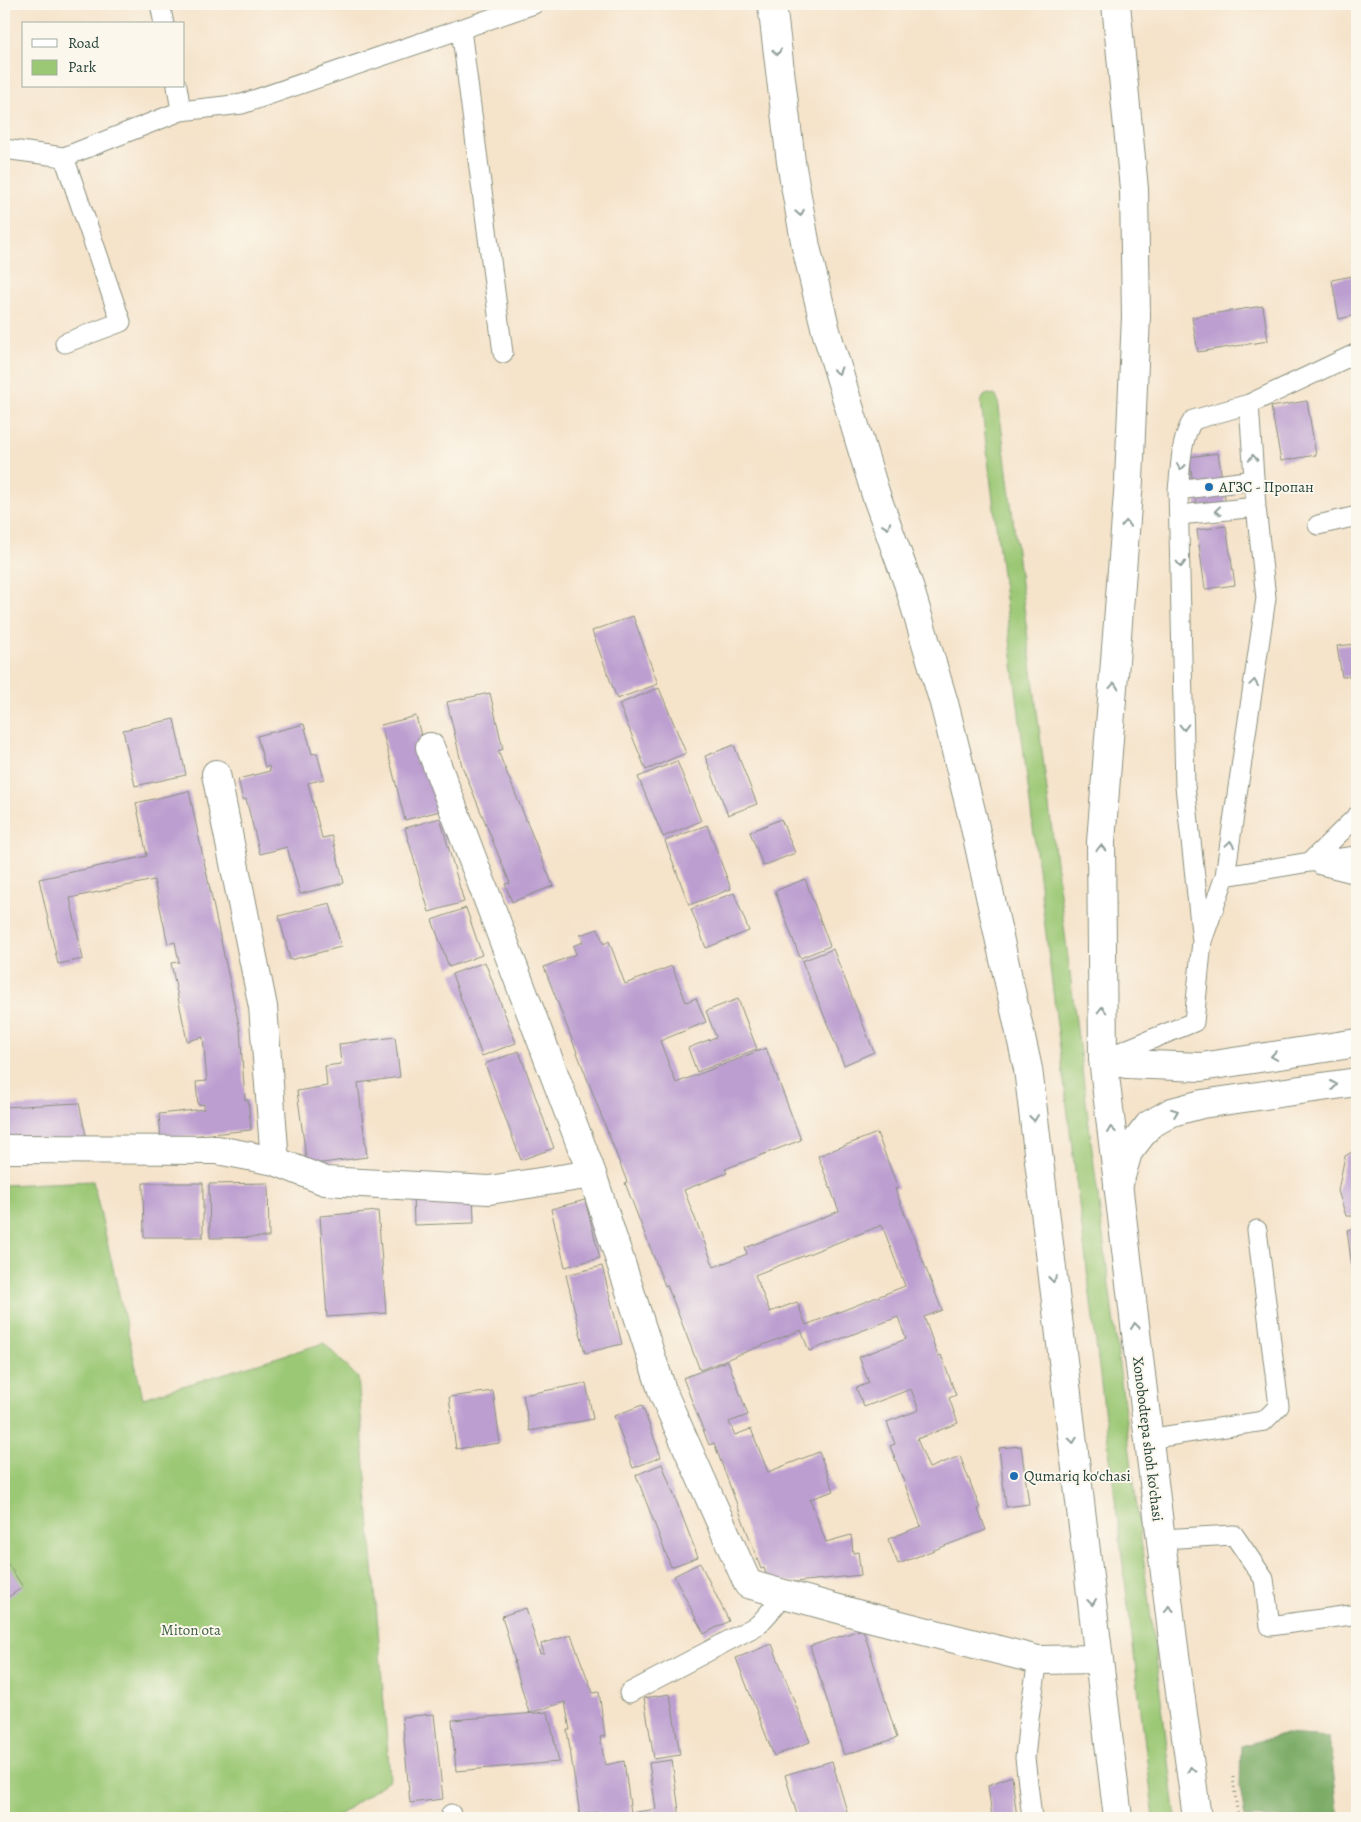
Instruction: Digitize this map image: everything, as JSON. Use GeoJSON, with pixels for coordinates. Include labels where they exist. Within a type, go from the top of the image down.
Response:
{"type":"FeatureCollection","features":[{"type":"Feature","properties":{"kind":"main road"},"geometry":{"type":"LineString","coordinates":[[772,4],[791,162],[806,247],[826,331],[876,495],[908,583],[944,703],[974,823],[1028,1069],[1118,1818]]}},
{"type":"Feature","properties":{"kind":"main road","name":"Xonobodtepa shoh ko'chasi"},"geometry":{"type":"LineString","coordinates":[[1116,4],[1134,189],[1136,316],[1129,480],[1101,842],[1103,1059],[1148,1439],[1197,1818]]}},
{"type":"Feature","properties":{"kind":"main road"},"geometry":{"type":"LineString","coordinates":[[430,747],[592,1174],[664,1393],[748,1584],[1038,1660],[1099,1659]]}},
{"type":"Feature","properties":{"kind":"main road"},"geometry":{"type":"LineString","coordinates":[[216,774],[263,1007],[274,1161]]}},
{"type":"Feature","properties":{"kind":"main road"},"geometry":{"type":"LineString","coordinates":[[1103,1059],[1127,1064],[1201,1067],[1357,1043]]}},
{"type":"Feature","properties":{"kind":"main road"},"geometry":{"type":"LineString","coordinates":[[1118,1189],[1128,1152],[1149,1126],[1172,1112],[1202,1104],[1357,1082]]}},
{"type":"Feature","properties":{"kind":"main road"},"geometry":{"type":"LineString","coordinates":[[4,1149],[217,1150],[274,1161],[325,1181],[489,1190],[592,1174]]}},
{"type":"Feature","properties":{"kind":"lane"},"geometry":{"type":"LineString","coordinates":[[160,4],[164,22]]}},
{"type":"Feature","properties":{"kind":"lane"},"geometry":{"type":"LineString","coordinates":[[4,149],[64,157],[182,111],[242,104],[534,4]]}},
{"type":"Feature","properties":{"kind":"lane"},"geometry":{"type":"LineString","coordinates":[[461,28],[503,353]]}},
{"type":"Feature","properties":{"kind":"lane"},"geometry":{"type":"LineString","coordinates":[[176,88],[182,111]]}},
{"type":"Feature","properties":{"kind":"lane"},"geometry":{"type":"LineString","coordinates":[[64,157],[121,322],[65,343]]}},
{"type":"Feature","properties":{"kind":"lane"},"geometry":{"type":"LineString","coordinates":[[1103,1059],[1194,1022],[1202,941],[1185,786],[1178,490],[1186,430],[1192,420],[1249,404],[1357,353]]}},
{"type":"Feature","properties":{"kind":"lane"},"geometry":{"type":"LineString","coordinates":[[1202,941],[1225,876],[1266,598],[1256,507],[1249,404]]}},
{"type":"Feature","properties":{"kind":"lane"},"geometry":{"type":"LineString","coordinates":[[1178,490],[1254,480]]}},
{"type":"Feature","properties":{"kind":"lane"},"geometry":{"type":"LineString","coordinates":[[1180,515],[1256,507]]}},
{"type":"Feature","properties":{"kind":"lane"},"geometry":{"type":"LineString","coordinates":[[1318,525],[1357,516]]}},
{"type":"Feature","properties":{"kind":"lane"},"geometry":{"type":"LineString","coordinates":[[1310,862],[1357,816]]}},
{"type":"Feature","properties":{"kind":"lane"},"geometry":{"type":"LineString","coordinates":[[1310,862],[1357,829]]}},
{"type":"Feature","properties":{"kind":"lane"},"geometry":{"type":"LineString","coordinates":[[1310,862],[1357,845]]}},
{"type":"Feature","properties":{"kind":"lane"},"geometry":{"type":"LineString","coordinates":[[1225,876],[1357,856]]}},
{"type":"Feature","properties":{"kind":"lane"},"geometry":{"type":"LineString","coordinates":[[1310,862],[1357,868]]}},
{"type":"Feature","properties":{"kind":"lane"},"geometry":{"type":"LineString","coordinates":[[1310,862],[1357,874]]}},
{"type":"Feature","properties":{"kind":"lane"},"geometry":{"type":"LineString","coordinates":[[1148,1439],[1264,1422],[1279,1406],[1257,1230]]}},
{"type":"Feature","properties":{"kind":"lane"},"geometry":{"type":"LineString","coordinates":[[1161,1539],[1234,1535],[1264,1579],[1270,1626],[1351,1615]]}},
{"type":"Feature","properties":{"kind":"lane"},"geometry":{"type":"LineString","coordinates":[[629,1693],[758,1625],[786,1594]]}},
{"type":"Feature","properties":{"kind":"lane"},"geometry":{"type":"LineString","coordinates":[[1032,1818],[1025,1758],[1038,1660]]}},
{"type":"Feature","properties":{"kind":"path"},"geometry":{"type":"LineString","coordinates":[[1233,1777],[1238,1818]]}},
{"type":"Feature","properties":{"kind":"green space"},"geometry":{"type":"Polygon","coordinates":[[[988,394],[995,395],[998,400],[1176,1818],[1154,1818],[981,402],[984,396],[988,394]]]}},
{"type":"Feature","properties":{"kind":"green space","name":"Miton ota"},"geometry":{"type":"Polygon","coordinates":[[[93,1181],[143,1398],[324,1343],[358,1378],[390,1779],[335,1818],[4,1818],[4,1185],[93,1181]]]}},
{"type":"Feature","properties":{"kind":"green space"},"geometry":{"type":"Polygon","coordinates":[[[1286,1734],[1329,1737],[1339,1818],[1245,1818],[1240,1787],[1241,1746],[1286,1734]]]}},
{"type":"Feature","properties":{"kind":"building"},"geometry":{"type":"Polygon","coordinates":[[[1357,275],[1357,315],[1339,319],[1332,280],[1357,275]]]}},
{"type":"Feature","properties":{"kind":"building"},"geometry":{"type":"Polygon","coordinates":[[[1263,306],[1268,341],[1198,352],[1192,317],[1263,306]]]}},
{"type":"Feature","properties":{"kind":"building"},"geometry":{"type":"Polygon","coordinates":[[[1307,401],[1316,455],[1281,461],[1271,407],[1307,401]]]}},
{"type":"Feature","properties":{"kind":"building","name":"АГЗС - Пропан"},"geometry":{"type":"Polygon","coordinates":[[[1218,453],[1228,518],[1199,522],[1189,457],[1218,453]]]}},
{"type":"Feature","properties":{"kind":"building"},"geometry":{"type":"Polygon","coordinates":[[[1226,526],[1235,585],[1205,589],[1197,530],[1226,526]]]}},
{"type":"Feature","properties":{"kind":"building"},"geometry":{"type":"Polygon","coordinates":[[[633,616],[658,684],[617,699],[592,631],[633,616]]]}},
{"type":"Feature","properties":{"kind":"building"},"geometry":{"type":"Polygon","coordinates":[[[1357,644],[1357,675],[1342,677],[1337,646],[1357,644]]]}},
{"type":"Feature","properties":{"kind":"building"},"geometry":{"type":"Polygon","coordinates":[[[659,688],[686,753],[646,770],[619,704],[659,688]]]}},
{"type":"Feature","properties":{"kind":"building"},"geometry":{"type":"Polygon","coordinates":[[[490,693],[503,749],[498,751],[553,886],[512,902],[505,884],[510,883],[462,766],[447,702],[490,693]]]}},
{"type":"Feature","properties":{"kind":"building"},"geometry":{"type":"Polygon","coordinates":[[[416,716],[440,811],[405,820],[381,725],[416,716]]]}},
{"type":"Feature","properties":{"kind":"building"},"geometry":{"type":"Polygon","coordinates":[[[174,719],[186,775],[135,786],[123,730],[174,719]]]}},
{"type":"Feature","properties":{"kind":"building"},"geometry":{"type":"Polygon","coordinates":[[[304,724],[312,754],[317,753],[324,779],[308,783],[322,838],[332,836],[344,883],[300,894],[287,847],[260,854],[246,799],[243,800],[238,779],[270,771],[269,766],[265,767],[257,736],[304,724]]]}},
{"type":"Feature","properties":{"kind":"building"},"geometry":{"type":"Polygon","coordinates":[[[734,745],[757,804],[728,815],[705,756],[734,745]]]}},
{"type":"Feature","properties":{"kind":"building"},"geometry":{"type":"Polygon","coordinates":[[[677,761],[701,821],[663,837],[638,777],[677,761]]]}},
{"type":"Feature","properties":{"kind":"building"},"geometry":{"type":"Polygon","coordinates":[[[189,791],[240,1030],[245,1100],[248,1100],[251,1130],[161,1139],[159,1114],[204,1109],[204,1104],[198,1105],[196,1082],[207,1081],[203,1037],[187,1041],[171,963],[179,962],[175,942],[168,944],[154,880],[70,898],[83,959],[58,964],[39,879],[147,856],[136,803],[189,791]]]}},
{"type":"Feature","properties":{"kind":"building"},"geometry":{"type":"Polygon","coordinates":[[[440,818],[464,902],[429,912],[405,828],[440,818]]]}},
{"type":"Feature","properties":{"kind":"building"},"geometry":{"type":"Polygon","coordinates":[[[781,819],[795,853],[763,866],[750,832],[781,819]]]}},
{"type":"Feature","properties":{"kind":"building"},"geometry":{"type":"Polygon","coordinates":[[[707,825],[731,889],[689,905],[665,841],[707,825]]]}},
{"type":"Feature","properties":{"kind":"building"},"geometry":{"type":"Polygon","coordinates":[[[805,879],[830,946],[800,958],[775,891],[805,879]]]}},
{"type":"Feature","properties":{"kind":"building"},"geometry":{"type":"Polygon","coordinates":[[[734,893],[749,931],[706,948],[691,909],[734,893]]]}},
{"type":"Feature","properties":{"kind":"building"},"geometry":{"type":"Polygon","coordinates":[[[330,903],[341,947],[290,960],[279,916],[330,903]]]}},
{"type":"Feature","properties":{"kind":"building"},"geometry":{"type":"Polygon","coordinates":[[[466,908],[482,955],[449,967],[432,920],[466,908]]]}},
{"type":"Feature","properties":{"kind":"building"},"geometry":{"type":"Polygon","coordinates":[[[598,929],[604,944],[609,941],[625,984],[672,966],[686,1002],[696,998],[706,1022],[660,1041],[676,1083],[766,1048],[801,1140],[725,1169],[727,1173],[684,1190],[714,1267],[747,1254],[745,1248],[839,1211],[818,1156],[877,1133],[898,1188],[895,1189],[942,1310],[924,1317],[938,1356],[941,1355],[956,1395],[949,1398],[958,1423],[917,1439],[929,1468],[960,1456],[980,1508],[978,1509],[986,1530],[898,1564],[888,1539],[921,1526],[890,1446],[895,1444],[887,1422],[919,1410],[911,1389],[864,1407],[856,1388],[869,1383],[859,1357],[906,1339],[898,1317],[809,1351],[801,1330],[700,1370],[625,1183],[627,1182],[544,967],[576,954],[573,946],[583,942],[580,935],[598,929]],[[882,1225],[755,1275],[770,1312],[797,1302],[806,1325],[905,1286],[882,1225]]]}},
{"type":"Feature","properties":{"kind":"building"},"geometry":{"type":"Polygon","coordinates":[[[833,949],[874,1052],[844,1065],[802,961],[833,949]]]}},
{"type":"Feature","properties":{"kind":"building"},"geometry":{"type":"Polygon","coordinates":[[[485,962],[516,1043],[482,1056],[452,974],[485,962]]]}},
{"type":"Feature","properties":{"kind":"building"},"geometry":{"type":"Polygon","coordinates":[[[738,999],[757,1049],[697,1072],[688,1048],[716,1037],[706,1011],[738,999]]]}},
{"type":"Feature","properties":{"kind":"building"},"geometry":{"type":"Polygon","coordinates":[[[395,1037],[400,1077],[358,1083],[367,1157],[307,1165],[297,1091],[327,1086],[325,1066],[341,1064],[339,1044],[395,1037]]]}},
{"type":"Feature","properties":{"kind":"building"},"geometry":{"type":"Polygon","coordinates":[[[519,1051],[554,1148],[521,1160],[485,1064],[519,1051]]]}},
{"type":"Feature","properties":{"kind":"building"},"geometry":{"type":"Polygon","coordinates":[[[79,1103],[87,1140],[4,1139],[4,1107],[79,1103]]]}},
{"type":"Feature","properties":{"kind":"building"},"geometry":{"type":"Polygon","coordinates":[[[1357,1149],[1356,1222],[1355,1216],[1346,1216],[1338,1191],[1345,1156],[1357,1149]]]}},
{"type":"Feature","properties":{"kind":"building"},"geometry":{"type":"Polygon","coordinates":[[[143,1183],[203,1183],[203,1237],[144,1237],[143,1183]]]}},
{"type":"Feature","properties":{"kind":"building"},"geometry":{"type":"Polygon","coordinates":[[[268,1183],[269,1237],[210,1238],[209,1184],[268,1183]]]}},
{"type":"Feature","properties":{"kind":"building"},"geometry":{"type":"Polygon","coordinates":[[[473,1191],[474,1223],[414,1225],[413,1193],[473,1191]]]}},
{"type":"Feature","properties":{"kind":"building"},"geometry":{"type":"Polygon","coordinates":[[[585,1200],[600,1258],[565,1267],[551,1209],[585,1200]]]}},
{"type":"Feature","properties":{"kind":"building"},"geometry":{"type":"Polygon","coordinates":[[[378,1211],[386,1313],[327,1317],[320,1216],[378,1211]]]}},
{"type":"Feature","properties":{"kind":"building"},"geometry":{"type":"Polygon","coordinates":[[[1357,1228],[1357,1298],[1356,1298],[1347,1230],[1357,1228]]]}},
{"type":"Feature","properties":{"kind":"building"},"geometry":{"type":"Polygon","coordinates":[[[602,1266],[622,1344],[585,1353],[566,1275],[602,1266]]]}},
{"type":"Feature","properties":{"kind":"building"},"geometry":{"type":"Polygon","coordinates":[[[728,1361],[748,1415],[729,1422],[735,1435],[751,1429],[768,1472],[819,1452],[834,1491],[810,1499],[826,1542],[851,1535],[853,1553],[858,1552],[861,1575],[796,1582],[768,1580],[764,1568],[761,1569],[714,1443],[709,1445],[683,1378],[728,1361]]]}},
{"type":"Feature","properties":{"kind":"building"},"geometry":{"type":"Polygon","coordinates":[[[586,1383],[593,1419],[530,1431],[523,1395],[586,1383]]]}},
{"type":"Feature","properties":{"kind":"building"},"geometry":{"type":"Polygon","coordinates":[[[493,1391],[500,1443],[456,1449],[449,1397],[493,1391]]]}},
{"type":"Feature","properties":{"kind":"building"},"geometry":{"type":"Polygon","coordinates":[[[642,1405],[661,1457],[633,1468],[614,1416],[642,1405]]]}},
{"type":"Feature","properties":{"kind":"building","name":"Qumariq ko'chasi"},"geometry":{"type":"Polygon","coordinates":[[[1021,1446],[1029,1504],[1006,1507],[999,1448],[1021,1446]]]}},
{"type":"Feature","properties":{"kind":"building"},"geometry":{"type":"Polygon","coordinates":[[[662,1464],[698,1557],[671,1567],[636,1475],[662,1464]]]}},
{"type":"Feature","properties":{"kind":"building"},"geometry":{"type":"Polygon","coordinates":[[[4,1558],[23,1587],[4,1600],[4,1558]]]}},
{"type":"Feature","properties":{"kind":"building"},"geometry":{"type":"Polygon","coordinates":[[[700,1563],[729,1621],[704,1634],[674,1576],[700,1563]]]}},
{"type":"Feature","properties":{"kind":"building"},"geometry":{"type":"Polygon","coordinates":[[[526,1608],[540,1654],[544,1653],[541,1644],[571,1635],[593,1693],[599,1692],[605,1736],[600,1737],[605,1765],[624,1761],[631,1813],[656,1809],[649,1763],[672,1760],[680,1818],[598,1818],[598,1812],[580,1815],[567,1730],[570,1730],[565,1702],[529,1713],[502,1616],[526,1608]]]}},
{"type":"Feature","properties":{"kind":"building"},"geometry":{"type":"Polygon","coordinates":[[[863,1629],[897,1738],[844,1755],[810,1646],[863,1629]]]}},
{"type":"Feature","properties":{"kind":"building"},"geometry":{"type":"Polygon","coordinates":[[[772,1644],[810,1742],[774,1756],[736,1658],[772,1644]]]}},
{"type":"Feature","properties":{"kind":"building"},"geometry":{"type":"Polygon","coordinates":[[[670,1694],[680,1755],[654,1759],[644,1698],[670,1694]]]}},
{"type":"Feature","properties":{"kind":"building"},"geometry":{"type":"Polygon","coordinates":[[[548,1712],[559,1762],[456,1771],[452,1720],[548,1712]]]}},
{"type":"Feature","properties":{"kind":"building"},"geometry":{"type":"Polygon","coordinates":[[[434,1714],[443,1799],[410,1803],[402,1717],[434,1714]]]}},
{"type":"Feature","properties":{"kind":"building"},"geometry":{"type":"Polygon","coordinates":[[[832,1761],[849,1818],[798,1818],[785,1775],[832,1761]]]}},
{"type":"Feature","properties":{"kind":"building"},"geometry":{"type":"Polygon","coordinates":[[[1012,1776],[1017,1818],[992,1818],[988,1785],[1012,1776]]]}},
{"type":"Feature","properties":{"kind":"place","name":"АГЗС - Пропан"},"geometry":{"type":"Point","coordinates":[1209,487]}},
{"type":"Feature","properties":{"kind":"place","name":"Qumariq ko'chasi"},"geometry":{"type":"Point","coordinates":[1014,1476]}}]}
